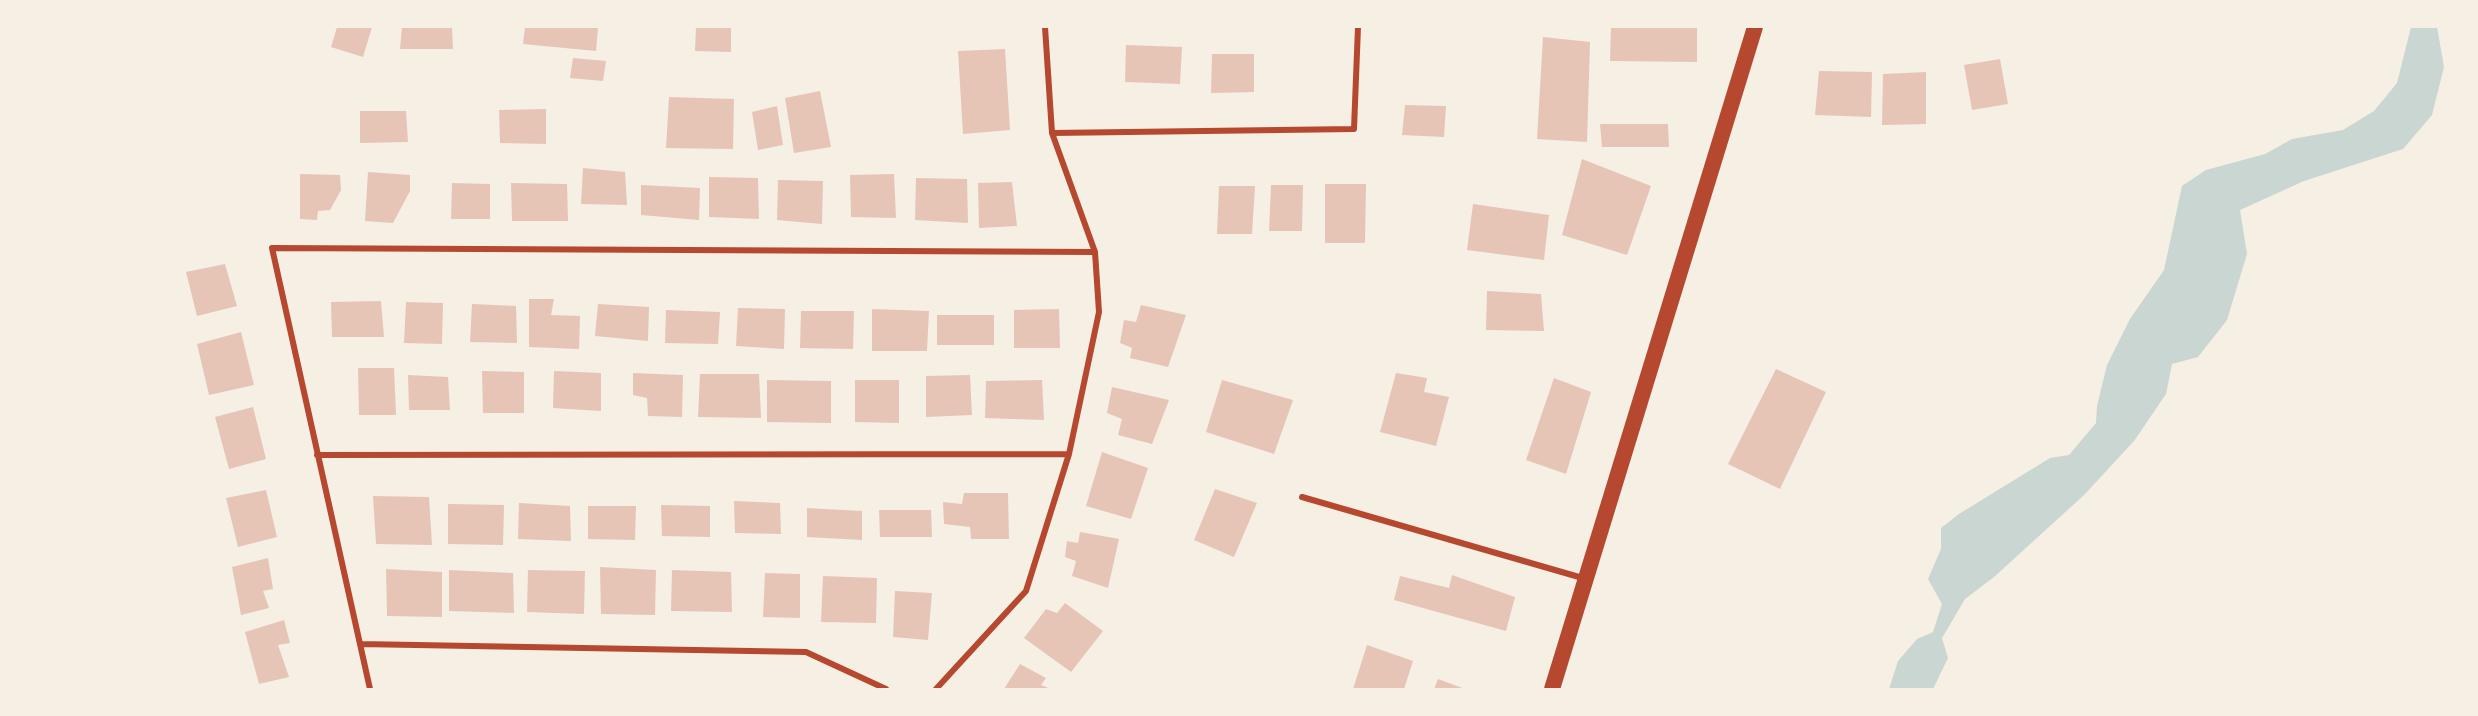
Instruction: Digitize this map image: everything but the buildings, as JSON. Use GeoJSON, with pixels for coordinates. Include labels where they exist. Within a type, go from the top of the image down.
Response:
{"type":"FeatureCollection","features":[{"type":"Feature","properties":{"kind":"highway"},"geometry":{"type":"LineString","coordinates":[[1552,689],[1755,27]]}},
{"type":"Feature","properties":{"kind":"street"},"geometry":{"type":"LineString","coordinates":[[936,689],[1026,591],[1069,454],[1099,312],[1095,252],[1052,133],[1045,27]]}},
{"type":"Feature","properties":{"kind":"street"},"geometry":{"type":"LineString","coordinates":[[1052,133],[1354,129],[1358,27]]}},
{"type":"Feature","properties":{"kind":"street"},"geometry":{"type":"LineString","coordinates":[[370,689],[272,248],[1095,252]]}},
{"type":"Feature","properties":{"kind":"street"},"geometry":{"type":"LineString","coordinates":[[318,454],[1069,454]]}},
{"type":"Feature","properties":{"kind":"street"},"geometry":{"type":"LineString","coordinates":[[1302,498],[1586,579]]}},
{"type":"Feature","properties":{"kind":"street"},"geometry":{"type":"LineString","coordinates":[[360,644],[806,652],[886,689]]}},
{"type":"Feature","properties":{"kind":"shaded area"},"geometry":{"type":"Polygon","coordinates":[[[2411,27],[2437,27],[2444,67],[2432,115],[2403,149],[2304,181],[2240,210],[2247,254],[2227,320],[2198,357],[2172,364],[2166,394],[2134,441],[2084,495],[1994,577],[1965,599],[1942,638],[1948,658],[1933,689],[1889,689],[1898,661],[1917,639],[1933,632],[1942,604],[1928,579],[1941,549],[1941,528],[1959,514],[2050,458],[2069,455],[2096,423],[2097,406],[2107,365],[2130,319],[2164,270],[2182,186],[2206,170],[2265,154],[2292,139],[2343,130],[2374,111],[2397,83],[2411,27]]]}}]}
